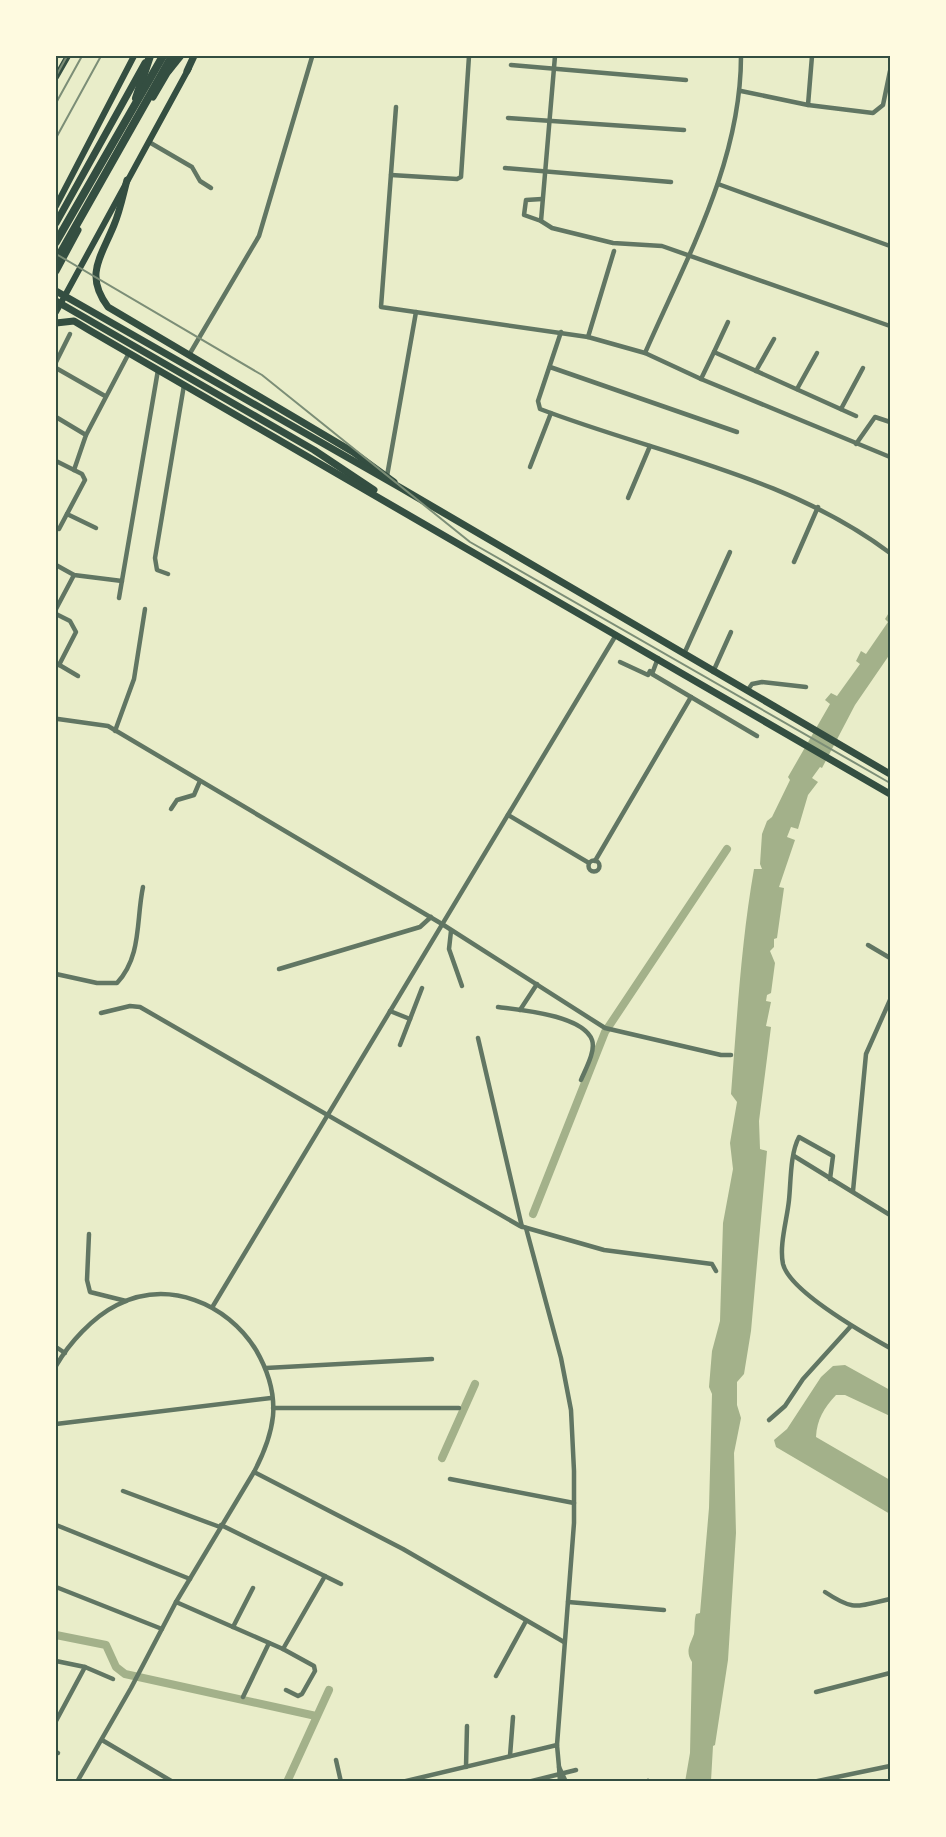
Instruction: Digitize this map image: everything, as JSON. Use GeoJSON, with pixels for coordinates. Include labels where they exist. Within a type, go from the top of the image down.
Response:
{"type":"FeatureCollection","features":[{"type":"Feature","properties":{"kind":"highway"},"geometry":{"type":"LineString","coordinates":[[132,114],[150,56]]}},
{"type":"Feature","properties":{"kind":"highway"},"geometry":{"type":"LineString","coordinates":[[56,242],[132,114],[163,56]]}},
{"type":"Feature","properties":{"kind":"highway"},"geometry":{"type":"LineString","coordinates":[[56,261],[144,102],[176,56]]}},
{"type":"Feature","properties":{"kind":"main road"},"geometry":{"type":"LineString","coordinates":[[56,77],[68,56]]}},
{"type":"Feature","properties":{"kind":"main road"},"geometry":{"type":"LineString","coordinates":[[56,206],[134,56]]}},
{"type":"Feature","properties":{"kind":"main road"},"geometry":{"type":"LineString","coordinates":[[56,223],[150,56]]}},
{"type":"Feature","properties":{"kind":"main road"},"geometry":{"type":"LineString","coordinates":[[56,271],[176,56]]}},
{"type":"Feature","properties":{"kind":"main road"},"geometry":{"type":"LineString","coordinates":[[56,312],[195,56]]}},
{"type":"Feature","properties":{"kind":"main road"},"geometry":{"type":"LineString","coordinates":[[127,180],[115,223],[95,270],[97,291],[108,307],[345,447],[387,476],[400,488]]}},
{"type":"Feature","properties":{"kind":"main road"},"geometry":{"type":"LineString","coordinates":[[56,291],[891,774]]}},
{"type":"Feature","properties":{"kind":"main road"},"geometry":{"type":"LineString","coordinates":[[56,301],[314,450],[363,480],[385,500]]}},
{"type":"Feature","properties":{"kind":"main road"},"geometry":{"type":"LineString","coordinates":[[89,330],[86,322],[89,311],[96,306],[108,307]]}},
{"type":"Feature","properties":{"kind":"main road"},"geometry":{"type":"LineString","coordinates":[[56,323],[74,321],[891,794]]}},
{"type":"Feature","properties":{"kind":"street"},"geometry":{"type":"LineString","coordinates":[[391,176],[457,179],[461,177],[470,56]]}},
{"type":"Feature","properties":{"kind":"street"},"geometry":{"type":"LineString","coordinates":[[541,221],[555,56]]}},
{"type":"Feature","properties":{"kind":"street"},"geometry":{"type":"LineString","coordinates":[[645,352],[718,184],[731,146],[741,91],[741,56]]}},
{"type":"Feature","properties":{"kind":"street"},"geometry":{"type":"LineString","coordinates":[[808,105],[812,56]]}},
{"type":"Feature","properties":{"kind":"street"},"geometry":{"type":"LineString","coordinates":[[189,356],[259,236],[312,57]]}},
{"type":"Feature","properties":{"kind":"street"},"geometry":{"type":"LineString","coordinates":[[511,65],[686,80]]}},
{"type":"Feature","properties":{"kind":"street"},"geometry":{"type":"LineString","coordinates":[[741,91],[808,105],[877,112],[883,105],[891,71]]}},
{"type":"Feature","properties":{"kind":"street"},"geometry":{"type":"LineString","coordinates":[[396,107],[380,304],[385,308],[588,336],[645,352],[701,379],[891,457]]}},
{"type":"Feature","properties":{"kind":"street"},"geometry":{"type":"LineString","coordinates":[[508,118],[684,130]]}},
{"type":"Feature","properties":{"kind":"street"},"geometry":{"type":"LineString","coordinates":[[148,142],[192,167],[200,181],[211,188]]}},
{"type":"Feature","properties":{"kind":"street"},"geometry":{"type":"LineString","coordinates":[[505,168],[671,182]]}},
{"type":"Feature","properties":{"kind":"street"},"geometry":{"type":"LineString","coordinates":[[718,184],[891,246]]}},
{"type":"Feature","properties":{"kind":"street"},"geometry":{"type":"LineString","coordinates":[[542,199],[526,200],[524,215],[558,230],[613,243],[662,246],[687,257],[890,326]]}},
{"type":"Feature","properties":{"kind":"street"},"geometry":{"type":"LineString","coordinates":[[588,336],[614,251]]}},
{"type":"Feature","properties":{"kind":"street"},"geometry":{"type":"LineString","coordinates":[[387,476],[416,312]]}},
{"type":"Feature","properties":{"kind":"street"},"geometry":{"type":"LineString","coordinates":[[701,379],[728,322]]}},
{"type":"Feature","properties":{"kind":"street"},"geometry":{"type":"LineString","coordinates":[[561,332],[537,404],[540,409],[775,489],[818,507],[867,535],[891,553]]}},
{"type":"Feature","properties":{"kind":"street"},"geometry":{"type":"LineString","coordinates":[[56,362],[70,334]]}},
{"type":"Feature","properties":{"kind":"street"},"geometry":{"type":"LineString","coordinates":[[756,371],[774,339]]}},
{"type":"Feature","properties":{"kind":"street"},"geometry":{"type":"LineString","coordinates":[[714,352],[856,416]]}},
{"type":"Feature","properties":{"kind":"street"},"geometry":{"type":"LineString","coordinates":[[74,470],[86,435],[129,353]]}},
{"type":"Feature","properties":{"kind":"street"},"geometry":{"type":"LineString","coordinates":[[797,389],[817,354]]}},
{"type":"Feature","properties":{"kind":"street"},"geometry":{"type":"LineString","coordinates":[[550,367],[737,432]]}},
{"type":"Feature","properties":{"kind":"street"},"geometry":{"type":"LineString","coordinates":[[56,368],[105,396]]}},
{"type":"Feature","properties":{"kind":"street"},"geometry":{"type":"LineString","coordinates":[[841,409],[863,368]]}},
{"type":"Feature","properties":{"kind":"street"},"geometry":{"type":"LineString","coordinates":[[119,598],[158,370]]}},
{"type":"Feature","properties":{"kind":"street"},"geometry":{"type":"LineString","coordinates":[[168,574],[157,570],[155,558],[184,385]]}},
{"type":"Feature","properties":{"kind":"street"},"geometry":{"type":"LineString","coordinates":[[530,467],[551,412]]}},
{"type":"Feature","properties":{"kind":"street"},"geometry":{"type":"LineString","coordinates":[[56,417],[86,435]]}},
{"type":"Feature","properties":{"kind":"street"},"geometry":{"type":"LineString","coordinates":[[856,444],[875,417],[891,422]]}},
{"type":"Feature","properties":{"kind":"street"},"geometry":{"type":"LineString","coordinates":[[627,498],[650,446]]}},
{"type":"Feature","properties":{"kind":"street"},"geometry":{"type":"LineString","coordinates":[[56,461],[82,474],[84,484],[59,529]]}},
{"type":"Feature","properties":{"kind":"street"},"geometry":{"type":"LineString","coordinates":[[794,562],[818,507]]}},
{"type":"Feature","properties":{"kind":"street"},"geometry":{"type":"LineString","coordinates":[[67,514],[96,528]]}},
{"type":"Feature","properties":{"kind":"street"},"geometry":{"type":"LineString","coordinates":[[684,654],[730,552]]}},
{"type":"Feature","properties":{"kind":"street"},"geometry":{"type":"LineString","coordinates":[[56,565],[74,575],[122,581]]}},
{"type":"Feature","properties":{"kind":"street"},"geometry":{"type":"LineString","coordinates":[[56,609],[74,575]]}},
{"type":"Feature","properties":{"kind":"street"},"geometry":{"type":"LineString","coordinates":[[115,731],[134,679],[145,609]]}},
{"type":"Feature","properties":{"kind":"street"},"geometry":{"type":"LineString","coordinates":[[56,614],[70,621],[76,632],[57,664],[78,676]]}},
{"type":"Feature","properties":{"kind":"street"},"geometry":{"type":"LineString","coordinates":[[713,672],[731,632]]}},
{"type":"Feature","properties":{"kind":"street"},"geometry":{"type":"LineString","coordinates":[[213,1306],[617,634]]}},
{"type":"Feature","properties":{"kind":"street"},"geometry":{"type":"LineString","coordinates":[[620,662],[643,675],[648,675],[658,658]]}},
{"type":"Feature","properties":{"kind":"street"},"geometry":{"type":"LineString","coordinates":[[652,669],[654,675],[757,736]]}},
{"type":"Feature","properties":{"kind":"street"},"geometry":{"type":"LineString","coordinates":[[747,691],[752,684],[762,682],[806,687]]}},
{"type":"Feature","properties":{"kind":"street"},"geometry":{"type":"LineString","coordinates":[[508,815],[589,863],[595,861],[691,697]]}},
{"type":"Feature","properties":{"kind":"street"},"geometry":{"type":"LineString","coordinates":[[58,719],[101,724],[115,731],[431,917],[605,1028],[721,1055],[731,1054]]}},
{"type":"Feature","properties":{"kind":"street"},"geometry":{"type":"LineString","coordinates":[[171,809],[177,801],[194,795],[200,781]]}},
{"type":"Feature","properties":{"kind":"street"},"geometry":{"type":"LineString","coordinates":[[589,863],[590,870],[595,871],[599,866],[595,861]]}},
{"type":"Feature","properties":{"kind":"street"},"geometry":{"type":"LineString","coordinates":[[56,974],[97,983],[117,983],[136,948],[138,912],[143,887]]}},
{"type":"Feature","properties":{"kind":"street"},"geometry":{"type":"LineString","coordinates":[[279,969],[420,927],[431,917]]}},
{"type":"Feature","properties":{"kind":"street"},"geometry":{"type":"LineString","coordinates":[[451,931],[449,949],[462,986]]}},
{"type":"Feature","properties":{"kind":"street"},"geometry":{"type":"LineString","coordinates":[[868,945],[891,958]]}},
{"type":"Feature","properties":{"kind":"street"},"geometry":{"type":"LineString","coordinates":[[519,1010],[537,984]]}},
{"type":"Feature","properties":{"kind":"street"},"geometry":{"type":"LineString","coordinates":[[400,1045],[422,988]]}},
{"type":"Feature","properties":{"kind":"street"},"geometry":{"type":"LineString","coordinates":[[853,1191],[866,1054],[891,1000]]}},
{"type":"Feature","properties":{"kind":"street"},"geometry":{"type":"LineString","coordinates":[[101,1013],[130,1006],[140,1007],[329,1115],[482,1207],[524,1228],[603,1250],[712,1264],[716,1270]]}},
{"type":"Feature","properties":{"kind":"street"},"geometry":{"type":"LineString","coordinates":[[498,1007],[565,1020],[588,1034],[592,1039],[592,1050],[581,1080]]}},
{"type":"Feature","properties":{"kind":"street"},"geometry":{"type":"LineString","coordinates":[[390,1011],[410,1019]]}},
{"type":"Feature","properties":{"kind":"street"},"geometry":{"type":"LineString","coordinates":[[478,1038],[524,1228],[561,1359],[571,1410],[574,1503],[557,1746],[559,1767],[566,1782]]}},
{"type":"Feature","properties":{"kind":"street"},"geometry":{"type":"LineString","coordinates":[[830,1179],[832,1156],[814,1143],[799,1137],[794,1156],[783,1266],[793,1281],[803,1290],[851,1326],[891,1348]]}},
{"type":"Feature","properties":{"kind":"street"},"geometry":{"type":"LineString","coordinates":[[794,1156],[891,1215]]}},
{"type":"Feature","properties":{"kind":"street"},"geometry":{"type":"LineString","coordinates":[[88,1234],[87,1280],[90,1292],[126,1301]]}},
{"type":"Feature","properties":{"kind":"street"},"geometry":{"type":"LineString","coordinates":[[56,1366],[91,1323],[116,1305],[148,1296],[176,1294],[213,1306],[242,1330],[266,1368],[273,1408],[263,1454],[254,1472],[176,1602],[134,1684],[77,1782]]}},
{"type":"Feature","properties":{"kind":"street"},"geometry":{"type":"LineString","coordinates":[[769,1420],[784,1406],[803,1379],[851,1326]]}},
{"type":"Feature","properties":{"kind":"street"},"geometry":{"type":"LineString","coordinates":[[56,1347],[65,1353]]}},
{"type":"Feature","properties":{"kind":"street"},"geometry":{"type":"LineString","coordinates":[[266,1368],[432,1359]]}},
{"type":"Feature","properties":{"kind":"street"},"geometry":{"type":"LineString","coordinates":[[56,1424],[272,1398]]}},
{"type":"Feature","properties":{"kind":"street"},"geometry":{"type":"LineString","coordinates":[[273,1408],[459,1407]]}},
{"type":"Feature","properties":{"kind":"street"},"geometry":{"type":"LineString","coordinates":[[254,1472],[396,1545],[564,1642]]}},
{"type":"Feature","properties":{"kind":"street"},"geometry":{"type":"LineString","coordinates":[[450,1479],[574,1503]]}},
{"type":"Feature","properties":{"kind":"street"},"geometry":{"type":"LineString","coordinates":[[123,1491],[220,1526],[341,1584]]}},
{"type":"Feature","properties":{"kind":"street"},"geometry":{"type":"LineString","coordinates":[[56,1526],[190,1579]]}},
{"type":"Feature","properties":{"kind":"street"},"geometry":{"type":"LineString","coordinates":[[283,1649],[325,1576]]}},
{"type":"Feature","properties":{"kind":"street"},"geometry":{"type":"LineString","coordinates":[[56,1587],[162,1629]]}},
{"type":"Feature","properties":{"kind":"street"},"geometry":{"type":"LineString","coordinates":[[233,1628],[253,1588]]}},
{"type":"Feature","properties":{"kind":"street"},"geometry":{"type":"LineString","coordinates":[[825,1592],[845,1605],[855,1607],[891,1599]]}},
{"type":"Feature","properties":{"kind":"street"},"geometry":{"type":"LineString","coordinates":[[176,1602],[283,1649],[315,1670],[300,1696],[286,1690]]}},
{"type":"Feature","properties":{"kind":"street"},"geometry":{"type":"LineString","coordinates":[[567,1602],[664,1610]]}},
{"type":"Feature","properties":{"kind":"street"},"geometry":{"type":"LineString","coordinates":[[496,1676],[526,1621]]}},
{"type":"Feature","properties":{"kind":"street"},"geometry":{"type":"LineString","coordinates":[[243,1697],[269,1643]]}},
{"type":"Feature","properties":{"kind":"street"},"geometry":{"type":"LineString","coordinates":[[56,1661],[85,1667],[113,1679]]}},
{"type":"Feature","properties":{"kind":"street"},"geometry":{"type":"LineString","coordinates":[[56,1721],[85,1667]]}},
{"type":"Feature","properties":{"kind":"street"},"geometry":{"type":"LineString","coordinates":[[816,1692],[891,1673]]}},
{"type":"Feature","properties":{"kind":"street"},"geometry":{"type":"LineString","coordinates":[[510,1756],[513,1717]]}},
{"type":"Feature","properties":{"kind":"street"},"geometry":{"type":"LineString","coordinates":[[466,1767],[467,1726]]}},
{"type":"Feature","properties":{"kind":"street"},"geometry":{"type":"LineString","coordinates":[[102,1740],[173,1782]]}},
{"type":"Feature","properties":{"kind":"street"},"geometry":{"type":"LineString","coordinates":[[402,1782],[557,1746]]}},
{"type":"Feature","properties":{"kind":"street"},"geometry":{"type":"LineString","coordinates":[[336,1760],[341,1782]]}},
{"type":"Feature","properties":{"kind":"street"},"geometry":{"type":"LineString","coordinates":[[813,1782],[891,1766]]}},
{"type":"Feature","properties":{"kind":"street"},"geometry":{"type":"LineString","coordinates":[[528,1782],[576,1770]]}},
{"type":"Feature","properties":{"kind":"street"},"geometry":{"type":"LineString","coordinates":[[560,1782],[561,1774]]}},
{"type":"Feature","properties":{"kind":"shaded area"},"geometry":{"type":"Polygon","coordinates":[[[890,611],[890,654],[855,705],[822,768],[820,767],[812,778],[818,782],[808,795],[798,829],[791,827],[787,837],[795,840],[779,887],[784,888],[777,938],[774,939],[774,947],[770,951],[775,963],[771,993],[767,995],[766,1001],[771,1002],[766,1026],[771,1027],[759,1121],[760,1149],[767,1151],[751,1331],[744,1374],[737,1382],[737,1405],[741,1418],[734,1453],[736,1533],[728,1660],[713,1746],[711,1781],[685,1782],[690,1753],[692,1662],[689,1651],[696,1614],[700,1613],[709,1508],[712,1394],[709,1387],[712,1351],[720,1321],[723,1223],[733,1169],[730,1143],[737,1102],[731,1094],[737,1009],[754,869],[762,869],[760,864],[762,834],[790,780],[788,777],[830,704],[825,700],[831,693],[837,696],[860,664],[856,661],[861,651],[866,654],[888,622],[885,619],[890,611]]]}},
{"type":"Feature","properties":{"kind":"shaded area"},"geometry":{"type":"Polygon","coordinates":[[[845,1365],[890,1390],[890,1416],[845,1395],[836,1395],[822,1414],[816,1437],[890,1480],[890,1514],[776,1447],[774,1440],[787,1429],[821,1377],[833,1366],[845,1365]]]}},
{"type":"Feature","properties":{"kind":"waterway"},"geometry":{"type":"LineString","coordinates":[[533,1214],[605,1032],[727,849]]}},
{"type":"Feature","properties":{"kind":"waterway"},"geometry":{"type":"LineString","coordinates":[[442,1458],[475,1384]]}},
{"type":"Feature","properties":{"kind":"waterway"},"geometry":{"type":"LineString","coordinates":[[56,1635],[106,1645],[116,1667],[125,1674],[316,1716]]}},
{"type":"Feature","properties":{"kind":"waterway"},"geometry":{"type":"LineString","coordinates":[[287,1782],[329,1690]]}},
{"type":"Feature","properties":{"kind":"railway"},"geometry":{"type":"LineString","coordinates":[[56,76],[67,56]]}},
{"type":"Feature","properties":{"kind":"railway"},"geometry":{"type":"LineString","coordinates":[[56,103],[82,56]]}},
{"type":"Feature","properties":{"kind":"railway"},"geometry":{"type":"LineString","coordinates":[[56,138],[101,56]]}},
{"type":"Feature","properties":{"kind":"railway"},"geometry":{"type":"LineString","coordinates":[[56,254],[262,375],[470,542],[890,783]]}}]}
